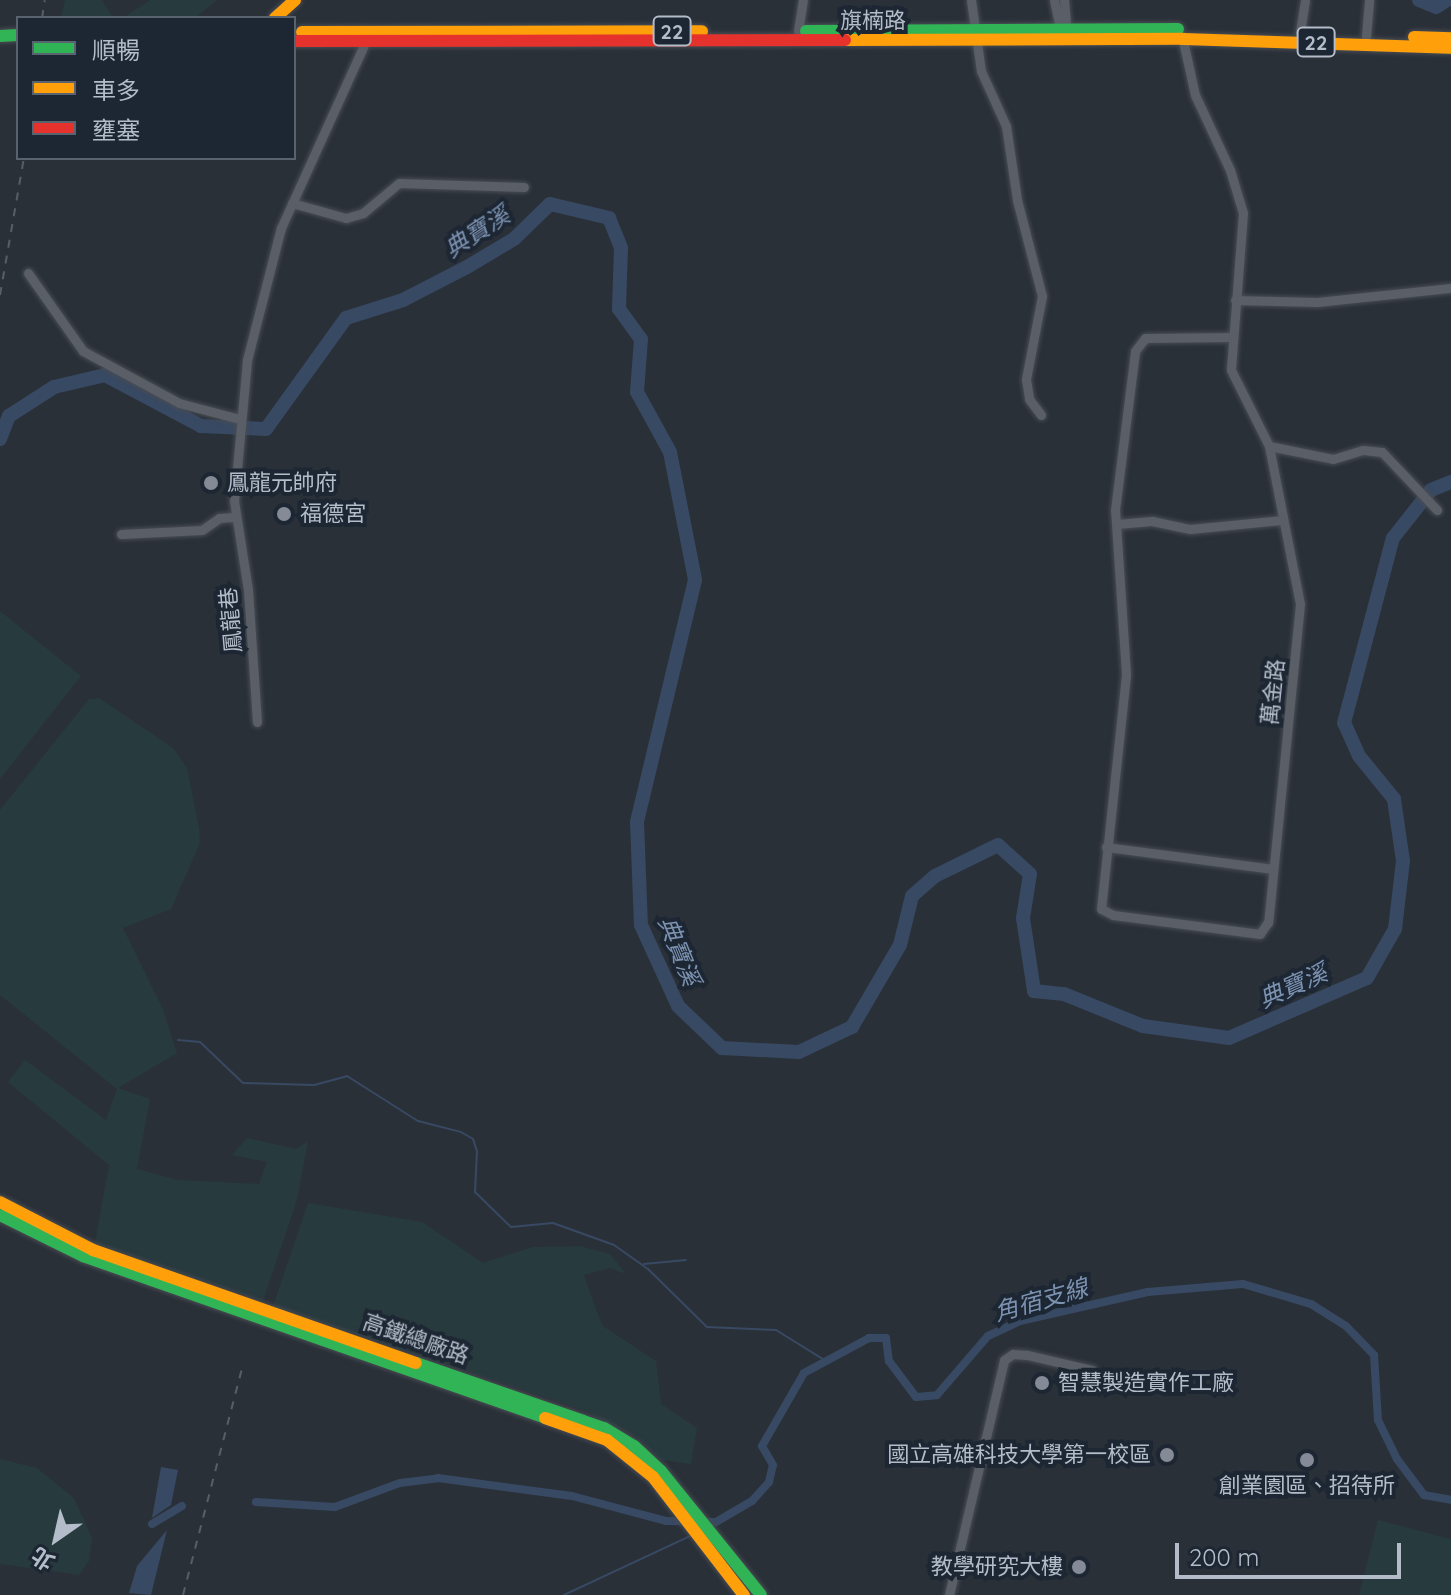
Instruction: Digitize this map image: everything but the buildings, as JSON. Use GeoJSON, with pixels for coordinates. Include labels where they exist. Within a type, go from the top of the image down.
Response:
{"type":"FeatureCollection","features":[{"type":"Feature","properties":{"kind":"main road"},"geometry":{"type":"LineString","coordinates":[[277,16],[295,0]]}},
{"type":"Feature","properties":{"kind":"main road","name":"旗楠路"},"geometry":{"type":"LineString","coordinates":[[296,41],[368,36],[798,31],[975,35]]}},
{"type":"Feature","properties":{"kind":"main road","name":"旗楠路"},"geometry":{"type":"LineString","coordinates":[[296,32],[368,36],[975,35],[1064,32],[1451,38]]}},
{"type":"Feature","properties":{"kind":"main road","name":"旗楠路"},"geometry":{"type":"LineString","coordinates":[[1182,34],[1300,32],[1451,48]]}},
{"type":"Feature","properties":{"kind":"main road","name":"高鐵總廠路"},"geometry":{"type":"LineString","coordinates":[[0,1202],[93,1250],[577,1415],[634,1446],[715,1549],[744,1595]]}},
{"type":"Feature","properties":{"kind":"main road","name":"高鐵總廠路"},"geometry":{"type":"LineString","coordinates":[[0,1215],[83,1256],[607,1440],[653,1477],[685,1509]]}},
{"type":"Feature","properties":{"kind":"main road","name":"高鐵總廠路"},"geometry":{"type":"LineString","coordinates":[[715,1549],[761,1595]]}},
{"type":"Feature","properties":{"kind":"street"},"geometry":{"type":"LineString","coordinates":[[798,31],[803,0]]}},
{"type":"Feature","properties":{"kind":"street"},"geometry":{"type":"LineString","coordinates":[[971,0],[981,71],[1006,126],[1021,219],[1042,296],[1026,379],[1029,399],[1041,415]]}},
{"type":"Feature","properties":{"kind":"street"},"geometry":{"type":"LineString","coordinates":[[1054,0],[1064,32]]}},
{"type":"Feature","properties":{"kind":"street"},"geometry":{"type":"LineString","coordinates":[[1064,0],[1064,32]]}},
{"type":"Feature","properties":{"kind":"street"},"geometry":{"type":"LineString","coordinates":[[1300,32],[1305,0]]}},
{"type":"Feature","properties":{"kind":"street"},"geometry":{"type":"LineString","coordinates":[[1358,38],[1369,0]]}},
{"type":"Feature","properties":{"kind":"street","name":"萬金路"},"geometry":{"type":"LineString","coordinates":[[1182,34],[1195,95],[1230,170],[1243,213],[1231,370],[1269,446],[1281,520],[1300,604],[1268,922],[1260,934],[1102,913],[1106,847],[1126,674],[1117,524],[1136,344],[1145,338],[1232,337]]}},
{"type":"Feature","properties":{"kind":"street"},"geometry":{"type":"LineString","coordinates":[[28,273],[83,351],[179,403],[239,419],[247,360],[281,228],[368,36]]}},
{"type":"Feature","properties":{"kind":"street"},"geometry":{"type":"LineString","coordinates":[[292,203],[346,218],[363,213],[399,183],[524,187]]}},
{"type":"Feature","properties":{"kind":"street"},"geometry":{"type":"LineString","coordinates":[[1235,300],[1317,302],[1451,288]]}},
{"type":"Feature","properties":{"kind":"street","name":"鳳龍巷"},"geometry":{"type":"LineString","coordinates":[[239,419],[235,517],[248,590],[257,722]]}},
{"type":"Feature","properties":{"kind":"street"},"geometry":{"type":"LineString","coordinates":[[1269,446],[1333,459],[1373,449],[1421,487],[1437,510]]}},
{"type":"Feature","properties":{"kind":"street"},"geometry":{"type":"LineString","coordinates":[[121,534],[202,530],[219,518],[235,517]]}},
{"type":"Feature","properties":{"kind":"street"},"geometry":{"type":"LineString","coordinates":[[1117,524],[1152,521],[1190,529],[1281,520]]}},
{"type":"Feature","properties":{"kind":"street"},"geometry":{"type":"LineString","coordinates":[[1106,847],[1273,869]]}},
{"type":"Feature","properties":{"kind":"street"},"geometry":{"type":"LineString","coordinates":[[949,1595],[1004,1360],[1013,1354],[1027,1355],[1092,1370]]}},
{"type":"Feature","properties":{"kind":"green space"},"geometry":{"type":"Polygon","coordinates":[[[65,0],[102,0],[112,16],[61,16],[65,0]]]}},
{"type":"Feature","properties":{"kind":"green space"},"geometry":{"type":"Polygon","coordinates":[[[150,0],[217,0],[197,16],[126,16],[150,0]]]}},
{"type":"Feature","properties":{"kind":"green space"},"geometry":{"type":"Polygon","coordinates":[[[0,611],[81,676],[0,779],[0,611]]]}},
{"type":"Feature","properties":{"kind":"green space"},"geometry":{"type":"Polygon","coordinates":[[[99,698],[173,748],[187,768],[199,828],[200,843],[171,909],[123,928],[162,1007],[177,1053],[118,1088],[150,1099],[137,1169],[178,1180],[259,1184],[267,1162],[232,1155],[247,1138],[296,1149],[308,1141],[297,1200],[263,1301],[95,1243],[109,1165],[8,1082],[25,1060],[106,1120],[117,1089],[0,995],[0,810],[89,699],[99,698]]]}},
{"type":"Feature","properties":{"kind":"green space"},"geometry":{"type":"Polygon","coordinates":[[[308,1203],[422,1222],[483,1263],[533,1247],[580,1246],[610,1254],[626,1274],[610,1268],[584,1275],[598,1315],[603,1326],[656,1361],[661,1404],[697,1428],[691,1464],[662,1460],[637,1437],[580,1409],[273,1306],[308,1203]]]}},
{"type":"Feature","properties":{"kind":"green space"},"geometry":{"type":"Polygon","coordinates":[[[0,1459],[37,1468],[74,1498],[92,1538],[89,1561],[79,1575],[0,1564],[0,1459]]]}},
{"type":"Feature","properties":{"kind":"green space"},"geometry":{"type":"Polygon","coordinates":[[[1378,1520],[1451,1539],[1451,1595],[1359,1595],[1378,1520]]]}},
{"type":"Feature","properties":{"kind":"water"},"geometry":{"type":"Polygon","coordinates":[[[161,1467],[178,1470],[171,1505],[152,1518],[161,1467]]]}},
{"type":"Feature","properties":{"kind":"water"},"geometry":{"type":"Polygon","coordinates":[[[167,1530],[151,1595],[129,1593],[137,1566],[167,1530]]]}},
{"type":"Feature","properties":{"kind":"waterway"},"geometry":{"type":"LineString","coordinates":[[1419,0],[1436,7],[1447,0]]}},
{"type":"Feature","properties":{"kind":"waterway","name":"典寶溪"},"geometry":{"type":"LineString","coordinates":[[0,439],[9,416],[54,387],[105,375],[201,426],[266,429],[346,318],[403,300],[467,267],[514,239],[550,204],[609,218],[621,248],[619,309],[641,339],[637,392],[670,452],[695,580],[637,822],[641,925],[678,1006],[722,1048],[799,1052],[852,1027],[900,945],[912,896],[935,876],[998,845],[1030,874],[1023,918],[1034,991],[1064,994],[1143,1026],[1229,1038],[1367,978],[1395,929],[1403,861],[1394,799],[1359,756],[1344,723],[1393,538],[1431,490],[1451,482]]}},
{"type":"Feature","properties":{"kind":"waterway"},"geometry":{"type":"LineString","coordinates":[[178,1040],[200,1042],[243,1083],[314,1085],[347,1076],[418,1121],[461,1132],[473,1139],[477,1151],[475,1192],[511,1227],[553,1223],[614,1245],[648,1269],[707,1327],[776,1330],[826,1361]]}},
{"type":"Feature","properties":{"kind":"waterway"},"geometry":{"type":"LineString","coordinates":[[644,1264],[686,1260]]}},
{"type":"Feature","properties":{"kind":"waterway","name":"角宿支線"},"geometry":{"type":"LineString","coordinates":[[256,1502],[335,1507],[400,1483],[438,1478],[572,1496],[666,1521],[716,1522],[752,1501],[769,1482],[773,1465],[762,1446],[804,1373],[869,1338],[886,1338],[889,1361],[916,1397],[937,1395],[988,1336],[1020,1321],[1148,1292],[1243,1284],[1311,1304],[1346,1326],[1374,1355],[1378,1420],[1397,1459],[1424,1495],[1451,1500]]}},
{"type":"Feature","properties":{"kind":"waterway"},"geometry":{"type":"LineString","coordinates":[[152,1524],[182,1506]]}},
{"type":"Feature","properties":{"kind":"waterway","name":"角宿支線"},"geometry":{"type":"LineString","coordinates":[[709,1526],[716,1522]]}},
{"type":"Feature","properties":{"kind":"waterway","name":"角宿支線"},"geometry":{"type":"LineString","coordinates":[[564,1595],[690,1536]]}},
{"type":"Feature","properties":{"kind":"railway"},"geometry":{"type":"LineString","coordinates":[[42,16],[45,0]]}},
{"type":"Feature","properties":{"kind":"railway"},"geometry":{"type":"LineString","coordinates":[[0,295],[24,160]]}},
{"type":"Feature","properties":{"kind":"railway"},"geometry":{"type":"LineString","coordinates":[[183,1595],[242,1369]]}},
{"type":"Feature","properties":{"kind":"traffic: fast"},"geometry":{"type":"LineString","coordinates":[[806,31],[1178,29]]}},
{"type":"Feature","properties":{"kind":"traffic: fast"},"geometry":{"type":"LineString","coordinates":[[0,36],[16,35]]}},
{"type":"Feature","properties":{"kind":"traffic: fast"},"geometry":{"type":"LineString","coordinates":[[0,1215],[83,1256],[545,1418]]}},
{"type":"Feature","properties":{"kind":"traffic: fast"},"geometry":{"type":"LineString","coordinates":[[416,1363],[604,1428],[634,1446],[661,1471],[761,1595]]}},
{"type":"Feature","properties":{"kind":"traffic: slow"},"geometry":{"type":"LineString","coordinates":[[277,16],[295,0]]}},
{"type":"Feature","properties":{"kind":"traffic: slow"},"geometry":{"type":"LineString","coordinates":[[302,32],[702,31]]}},
{"type":"Feature","properties":{"kind":"traffic: slow"},"geometry":{"type":"LineString","coordinates":[[1414,37],[1451,38]]}},
{"type":"Feature","properties":{"kind":"traffic: slow"},"geometry":{"type":"LineString","coordinates":[[845,40],[1182,39],[1451,48]]}},
{"type":"Feature","properties":{"kind":"traffic: slow"},"geometry":{"type":"LineString","coordinates":[[0,1202],[93,1250],[416,1363]]}},
{"type":"Feature","properties":{"kind":"traffic: slow"},"geometry":{"type":"LineString","coordinates":[[545,1418],[607,1440],[653,1477],[744,1595]]}},
{"type":"Feature","properties":{"kind":"traffic: jam"},"geometry":{"type":"LineString","coordinates":[[296,41],[845,40]]}},
{"type":"Feature","properties":{"kind":"place","name":"鳳龍元帥府"},"geometry":{"type":"Point","coordinates":[211,483]}},
{"type":"Feature","properties":{"kind":"place","name":"福德宮"},"geometry":{"type":"Point","coordinates":[284,514]}},
{"type":"Feature","properties":{"kind":"place","name":"智慧製造實作工廠"},"geometry":{"type":"Point","coordinates":[1042,1383]}},
{"type":"Feature","properties":{"kind":"place","name":"國立高雄科技大學第一校區"},"geometry":{"type":"Point","coordinates":[1167,1455]}},
{"type":"Feature","properties":{"kind":"place","name":"創業園區、招待所"},"geometry":{"type":"Point","coordinates":[1307,1460]}},
{"type":"Feature","properties":{"kind":"place","name":"教學研究大樓"},"geometry":{"type":"Point","coordinates":[1079,1567]}}]}
